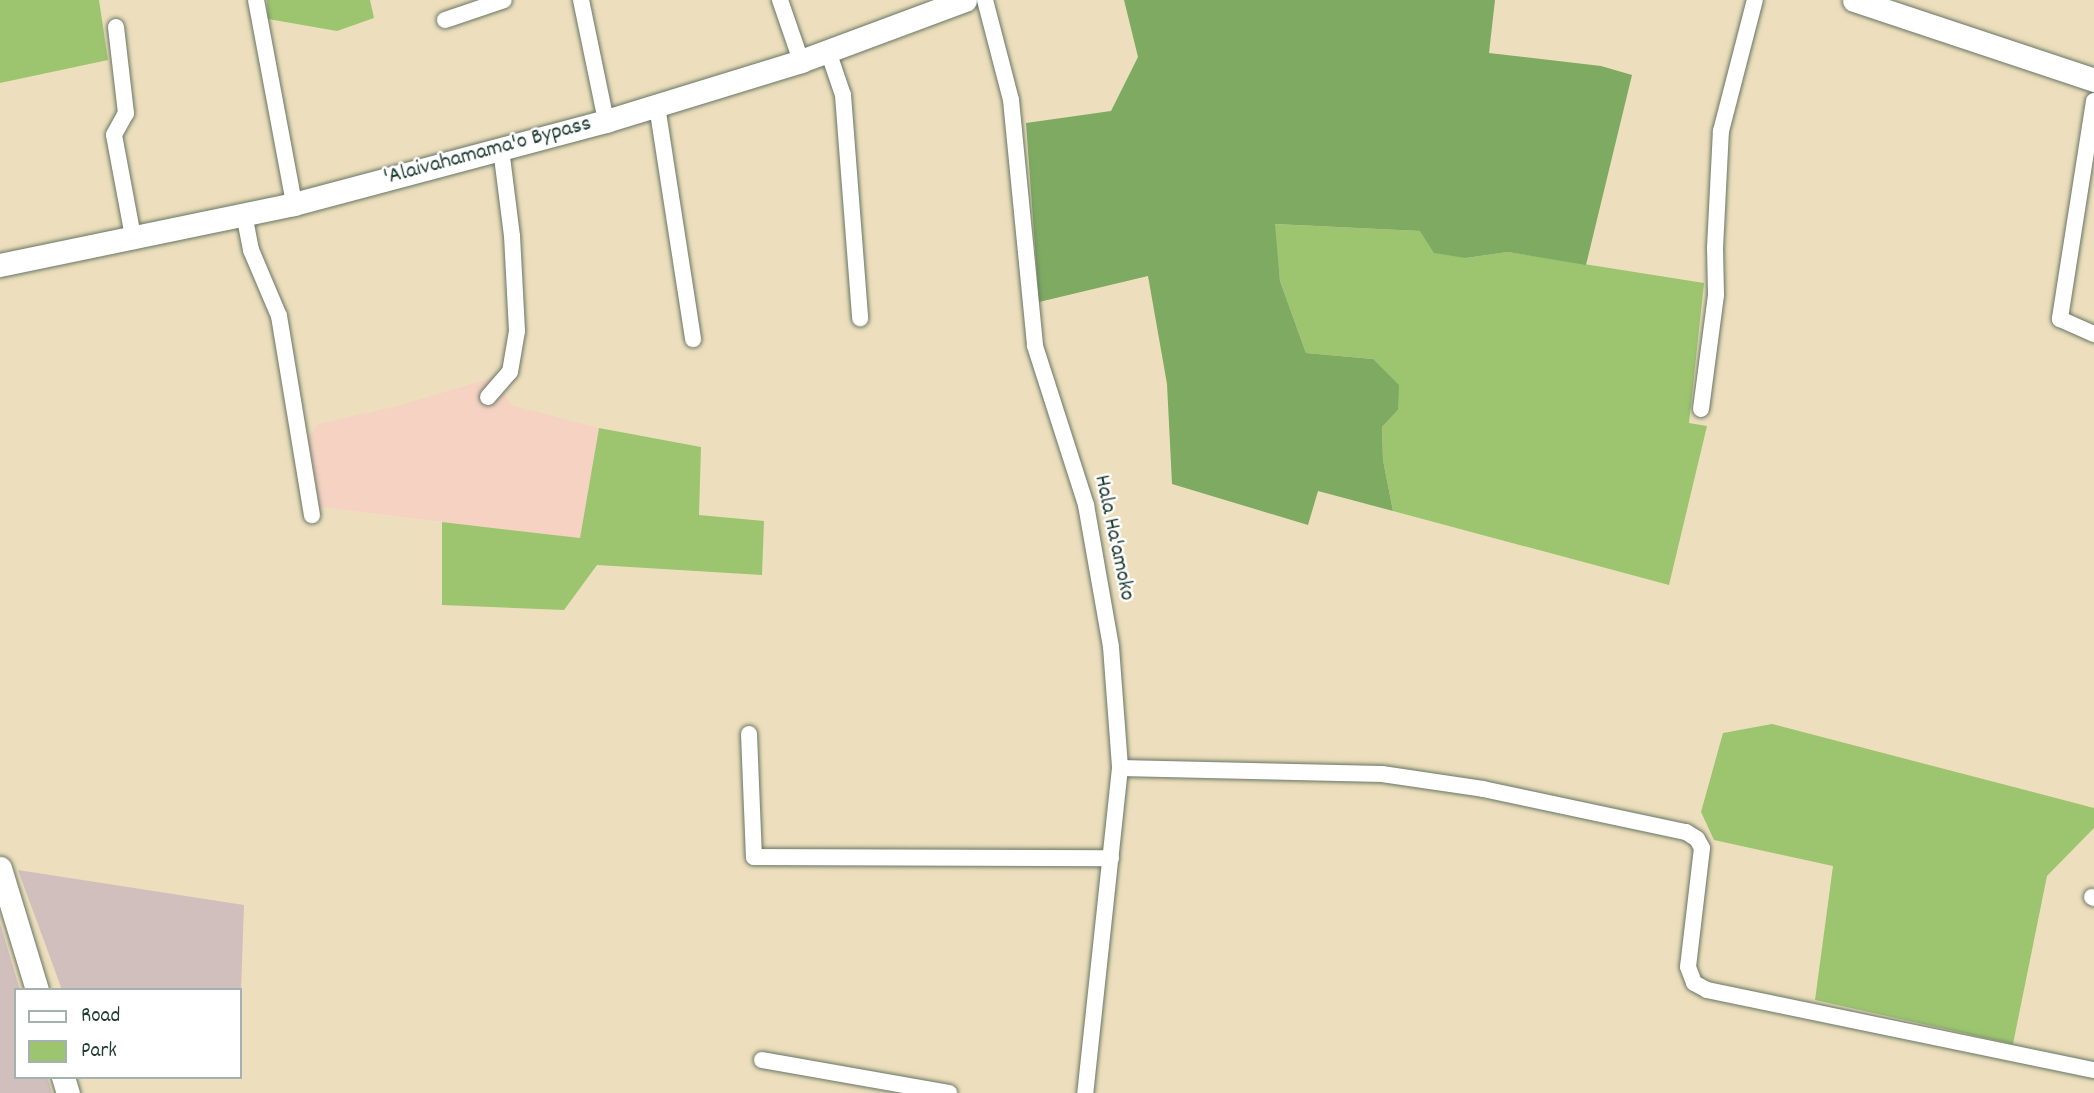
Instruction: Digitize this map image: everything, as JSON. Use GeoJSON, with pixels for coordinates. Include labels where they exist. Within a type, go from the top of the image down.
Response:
{"type":"FeatureCollection","features":[{"type":"Feature","properties":{"kind":"main road","name":"'Alaivahamama'o Bypass"},"geometry":{"type":"LineString","coordinates":[[0,265],[295,204],[606,121],[801,61],[965,0]]}},
{"type":"Feature","properties":{"kind":"main road"},"geometry":{"type":"LineString","coordinates":[[1854,0],[1884,4],[2094,80]]}},
{"type":"Feature","properties":{"kind":"main road"},"geometry":{"type":"LineString","coordinates":[[0,868],[36,988]]}},
{"type":"Feature","properties":{"kind":"street"},"geometry":{"type":"LineString","coordinates":[[256,0],[295,204]]}},
{"type":"Feature","properties":{"kind":"street"},"geometry":{"type":"LineString","coordinates":[[445,20],[504,0]]}},
{"type":"Feature","properties":{"kind":"street"},"geometry":{"type":"LineString","coordinates":[[581,0],[606,121]]}},
{"type":"Feature","properties":{"kind":"street"},"geometry":{"type":"LineString","coordinates":[[780,0],[801,61]]}},
{"type":"Feature","properties":{"kind":"street","name":"Hala Ha'amoko"},"geometry":{"type":"LineString","coordinates":[[985,0],[1011,100],[1035,346],[1086,505],[1111,647],[1120,768],[1085,1093]]}},
{"type":"Feature","properties":{"kind":"street"},"geometry":{"type":"LineString","coordinates":[[1701,409],[1716,295],[1715,248],[1721,131],[1755,0]]}},
{"type":"Feature","properties":{"kind":"street"},"geometry":{"type":"LineString","coordinates":[[116,27],[126,113],[114,135],[133,237]]}},
{"type":"Feature","properties":{"kind":"street"},"geometry":{"type":"LineString","coordinates":[[828,51],[843,95],[860,318]]}},
{"type":"Feature","properties":{"kind":"street"},"geometry":{"type":"LineString","coordinates":[[2094,100],[2060,319],[2094,334]]}},
{"type":"Feature","properties":{"kind":"street"},"geometry":{"type":"LineString","coordinates":[[657,106],[693,339]]}},
{"type":"Feature","properties":{"kind":"street"},"geometry":{"type":"LineString","coordinates":[[488,397],[510,372],[517,331],[512,236],[500,149]]}},
{"type":"Feature","properties":{"kind":"street"},"geometry":{"type":"LineString","coordinates":[[244,214],[251,250],[279,316],[312,514]]}},
{"type":"Feature","properties":{"kind":"street"},"geometry":{"type":"LineString","coordinates":[[749,734],[754,857],[1111,858]]}},
{"type":"Feature","properties":{"kind":"street"},"geometry":{"type":"LineString","coordinates":[[1120,768],[1382,774],[1483,789],[1685,832],[1697,839],[1702,848],[1688,967],[1694,983],[1707,990],[2094,1070]]}},
{"type":"Feature","properties":{"kind":"street"},"geometry":{"type":"LineString","coordinates":[[762,1060],[876,1086],[949,1093]]}},
{"type":"Feature","properties":{"kind":"shaded area"},"geometry":{"type":"Polygon","coordinates":[[[495,377],[511,405],[599,428],[580,538],[320,507],[309,436],[318,424],[397,406],[495,377]]]}},
{"type":"Feature","properties":{"kind":"shaded area"},"geometry":{"type":"Polygon","coordinates":[[[18,870],[244,905],[241,988],[61,988],[18,870]]]}},
{"type":"Feature","properties":{"kind":"shaded area"},"geometry":{"type":"Polygon","coordinates":[[[0,923],[19,988],[14,988],[14,1079],[48,1079],[52,1093],[0,1093],[0,923]]]}},
{"type":"Feature","properties":{"kind":"green space"},"geometry":{"type":"Polygon","coordinates":[[[0,0],[99,0],[108,60],[0,83],[0,0]]]}},
{"type":"Feature","properties":{"kind":"green space"},"geometry":{"type":"Polygon","coordinates":[[[267,0],[370,0],[374,18],[337,31],[268,19],[267,0]]]}},
{"type":"Feature","properties":{"kind":"green space"},"geometry":{"type":"Polygon","coordinates":[[[1124,0],[1495,0],[1489,53],[1601,66],[1632,75],[1586,265],[1508,252],[1466,258],[1434,253],[1420,231],[1275,224],[1280,281],[1306,353],[1373,359],[1399,385],[1398,410],[1382,427],[1383,460],[1393,511],[1318,491],[1308,525],[1172,484],[1167,384],[1148,276],[1039,302],[1026,123],[1111,111],[1138,57],[1124,0]]]}},
{"type":"Feature","properties":{"kind":"green space"},"geometry":{"type":"Polygon","coordinates":[[[1274,224],[1421,231],[1466,258],[1508,252],[1704,283],[1689,423],[1707,426],[1669,585],[1393,511],[1383,460],[1382,427],[1398,410],[1373,359],[1306,353],[1280,281],[1274,224]]]}},
{"type":"Feature","properties":{"kind":"green space"},"geometry":{"type":"Polygon","coordinates":[[[599,428],[701,447],[699,515],[764,521],[762,575],[597,565],[564,610],[442,605],[442,522],[580,538],[599,428]]]}},
{"type":"Feature","properties":{"kind":"green space"},"geometry":{"type":"Polygon","coordinates":[[[1772,724],[2094,808],[2094,828],[2047,876],[2013,1044],[1815,1000],[1833,866],[1714,840],[1701,812],[1723,733],[1772,724]]]}}]}
